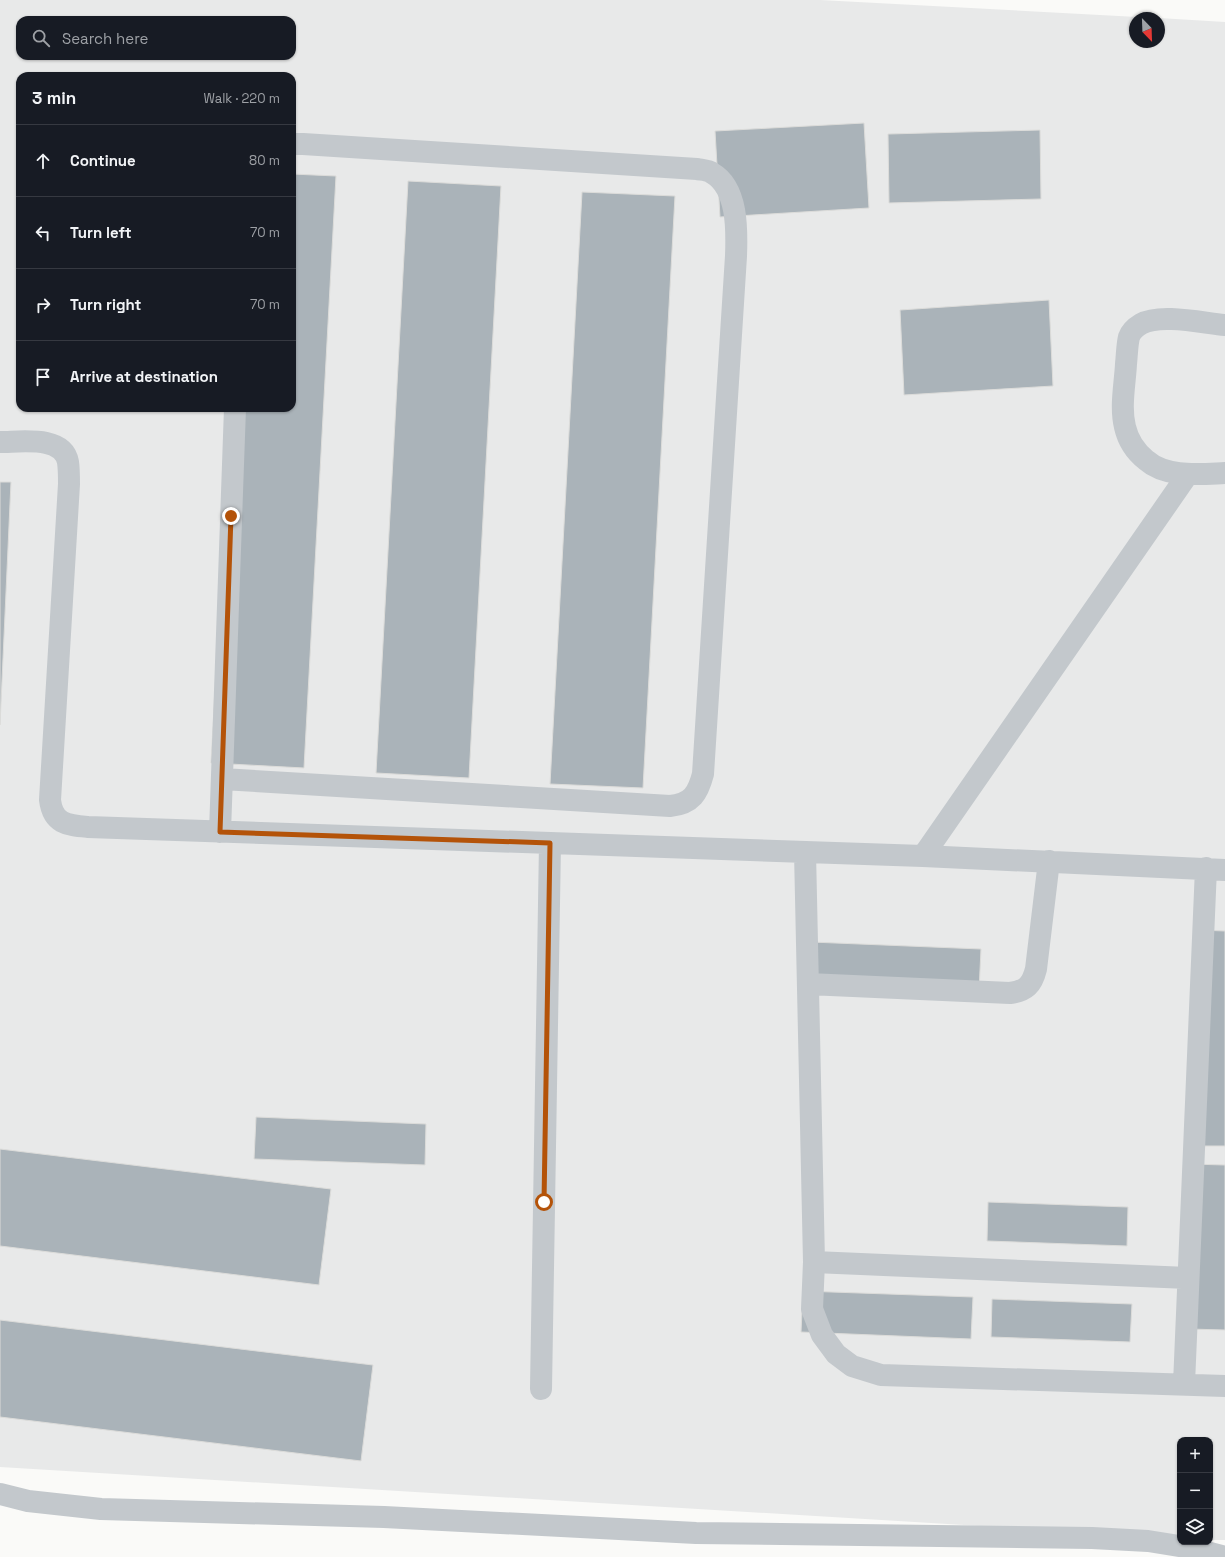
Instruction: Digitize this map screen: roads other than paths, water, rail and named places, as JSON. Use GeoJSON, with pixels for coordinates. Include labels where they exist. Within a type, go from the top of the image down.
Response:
{"type":"FeatureCollection","features":[{"type":"Feature","properties":{"kind":"street"},"geometry":{"type":"LineString","coordinates":[[222,779],[670,806],[688,801],[694,796],[699,788],[703,774],[736,256],[737,223],[732,201],[722,182],[711,172],[697,169],[296,144]]}},
{"type":"Feature","properties":{"kind":"street"},"geometry":{"type":"LineString","coordinates":[[1225,325],[1151,319],[1134,328],[1130,336],[1123,405],[1125,428],[1130,440],[1133,446],[1147,461],[1165,470],[1188,474],[1225,473]]}},
{"type":"Feature","properties":{"kind":"street"},"geometry":{"type":"LineString","coordinates":[[220,832],[235,412]]}},
{"type":"Feature","properties":{"kind":"street"},"geometry":{"type":"LineString","coordinates":[[0,442],[43,442],[55,444],[66,455],[68,462],[68,492],[51,808],[55,816],[61,821],[70,825],[220,832],[923,856],[1216,869],[1188,1278],[1184,1384]]}},
{"type":"Feature","properties":{"kind":"street"},"geometry":{"type":"LineString","coordinates":[[923,856],[1188,474]]}},
{"type":"Feature","properties":{"kind":"street"},"geometry":{"type":"LineString","coordinates":[[541,1389],[550,843]]}},
{"type":"Feature","properties":{"kind":"street"},"geometry":{"type":"LineString","coordinates":[[805,852],[814,1262],[812,1309],[822,1335],[836,1354],[852,1366],[881,1375],[1225,1386]]}},
{"type":"Feature","properties":{"kind":"street"},"geometry":{"type":"LineString","coordinates":[[808,984],[1010,993],[1026,989],[1034,976],[1036,969],[1049,861]]}},
{"type":"Feature","properties":{"kind":"street"},"geometry":{"type":"LineString","coordinates":[[814,1262],[1188,1278]]}},
{"type":"Feature","properties":{"kind":"street"},"geometry":{"type":"LineString","coordinates":[[0,1494],[28,1501],[101,1509],[384,1517],[696,1533],[1148,1541],[1192,1548],[1225,1557]]}}]}
